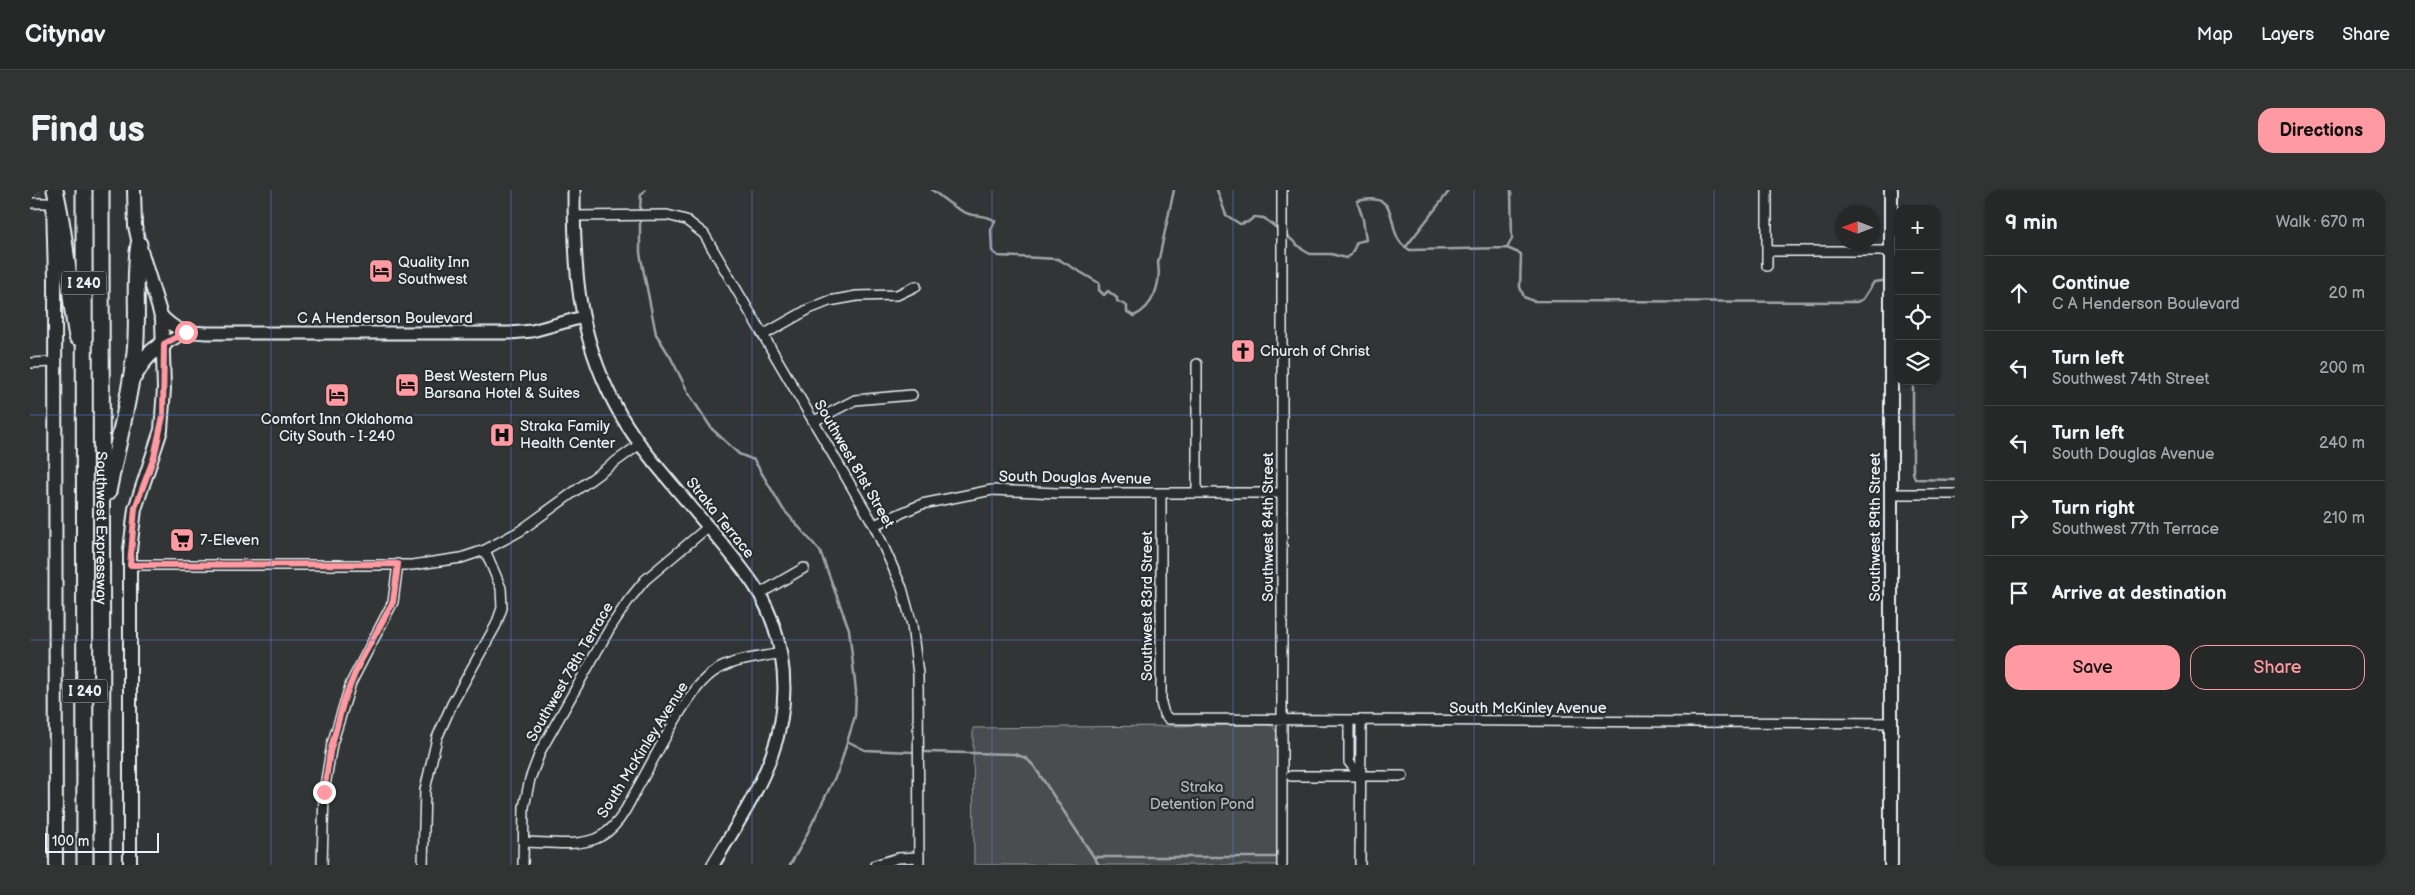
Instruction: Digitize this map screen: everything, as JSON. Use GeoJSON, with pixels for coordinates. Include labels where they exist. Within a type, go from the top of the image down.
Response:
{"type":"FeatureCollection","features":[{"type":"Feature","properties":{"kind":"highway","name":"Southwest Expressway"},"geometry":{"type":"LineString","coordinates":[[84,190],[86,865]]}},
{"type":"Feature","properties":{"kind":"highway","name":"Southwest Expressway"},"geometry":{"type":"LineString","coordinates":[[101,190],[102,865]]}},
{"type":"Feature","properties":{"kind":"highway"},"geometry":{"type":"LineString","coordinates":[[53,194],[62,219],[71,306],[84,376]]}},
{"type":"Feature","properties":{"kind":"highway"},"geometry":{"type":"LineString","coordinates":[[101,523],[131,382],[137,331],[136,263],[139,244]]}},
{"type":"Feature","properties":{"kind":"highway"},"geometry":{"type":"LineString","coordinates":[[131,382],[143,360],[156,348],[164,344]]}},
{"type":"Feature","properties":{"kind":"main road"},"geometry":{"type":"LineString","coordinates":[[130,865],[130,565],[135,508],[154,457],[163,416],[164,344],[160,314],[135,226],[134,190]]}},
{"type":"Feature","properties":{"kind":"main road","name":"Southwest 89th Street"},"geometry":{"type":"LineString","coordinates":[[1891,190],[1891,865]]}},
{"type":"Feature","properties":{"kind":"main road"},"geometry":{"type":"LineString","coordinates":[[53,194],[56,865]]}},
{"type":"Feature","properties":{"kind":"street","name":"Straka Terrace"},"geometry":{"type":"LineString","coordinates":[[574,190],[574,262],[583,318],[602,379],[622,418],[640,444],[760,594],[773,623],[781,653],[785,699],[776,748],[763,777],[713,865]]}},
{"type":"Feature","properties":{"kind":"street","name":"Southwest 84th Street"},"geometry":{"type":"LineString","coordinates":[[1282,190],[1282,865]]}},
{"type":"Feature","properties":{"kind":"street"},"geometry":{"type":"LineString","coordinates":[[1767,190],[1767,266]]}},
{"type":"Feature","properties":{"kind":"street"},"geometry":{"type":"LineString","coordinates":[[30,203],[53,194]]}},
{"type":"Feature","properties":{"kind":"street","name":"Southwest 81st Street"},"geometry":{"type":"LineString","coordinates":[[574,216],[666,215],[676,216],[694,224],[710,242],[874,525],[902,588],[915,643],[919,690],[919,861]]}},
{"type":"Feature","properties":{"kind":"street"},"geometry":{"type":"LineString","coordinates":[[1767,251],[1891,251]]}},
{"type":"Feature","properties":{"kind":"street"},"geometry":{"type":"LineString","coordinates":[[763,335],[808,309],[830,301],[857,296],[897,295],[916,286]]}},
{"type":"Feature","properties":{"kind":"street"},"geometry":{"type":"LineString","coordinates":[[160,314],[171,326],[186,332]]}},
{"type":"Feature","properties":{"kind":"street","name":"C A Henderson Boulevard"},"geometry":{"type":"LineString","coordinates":[[164,344],[186,332],[510,333],[532,331],[583,318]]}},
{"type":"Feature","properties":{"kind":"street"},"geometry":{"type":"LineString","coordinates":[[30,363],[55,362]]}},
{"type":"Feature","properties":{"kind":"street"},"geometry":{"type":"LineString","coordinates":[[1197,364],[1197,494]]}},
{"type":"Feature","properties":{"kind":"street"},"geometry":{"type":"LineString","coordinates":[[814,421],[855,400],[912,395]]}},
{"type":"Feature","properties":{"kind":"street"},"geometry":{"type":"LineString","coordinates":[[130,565],[398,564],[448,561],[485,550],[520,531],[640,444]]}},
{"type":"Feature","properties":{"kind":"street","name":"South Douglas Avenue"},"geometry":{"type":"LineString","coordinates":[[874,525],[922,504],[984,490],[1197,494],[1282,493]]}},
{"type":"Feature","properties":{"kind":"street","name":"Southwest 83rd Street"},"geometry":{"type":"LineString","coordinates":[[1161,493],[1161,703],[1166,717]]}},
{"type":"Feature","properties":{"kind":"street"},"geometry":{"type":"LineString","coordinates":[[1891,494],[1955,494]]}},
{"type":"Feature","properties":{"kind":"street","name":"Southwest 78th Terrace"},"geometry":{"type":"LineString","coordinates":[[523,865],[524,807],[535,765],[610,628],[628,601],[645,580],[708,527]]}},
{"type":"Feature","properties":{"kind":"street"},"geometry":{"type":"LineString","coordinates":[[423,865],[425,790],[437,738],[452,704],[496,625],[502,608],[500,588],[485,550]]}},
{"type":"Feature","properties":{"kind":"street"},"geometry":{"type":"LineString","coordinates":[[322,865],[324,792],[332,744],[351,683],[393,602],[398,564]]}},
{"type":"Feature","properties":{"kind":"street"},"geometry":{"type":"LineString","coordinates":[[760,594],[804,568]]}},
{"type":"Feature","properties":{"kind":"street","name":"South McKinley Avenue"},"geometry":{"type":"LineString","coordinates":[[523,842],[581,842],[594,840],[606,833],[622,816],[690,697],[704,678],[729,664],[781,653]]}},
{"type":"Feature","properties":{"kind":"street","name":"South McKinley Avenue"},"geometry":{"type":"LineString","coordinates":[[1166,717],[1178,720],[1282,721],[1891,723]]}},
{"type":"Feature","properties":{"kind":"street"},"geometry":{"type":"LineString","coordinates":[[1360,865],[1361,720]]}},
{"type":"Feature","properties":{"kind":"street"},"geometry":{"type":"LineString","coordinates":[[1349,721],[1349,762],[1360,776]]}},
{"type":"Feature","properties":{"kind":"street"},"geometry":{"type":"LineString","coordinates":[[1291,776],[1403,776]]}},
{"type":"Feature","properties":{"kind":"street"},"geometry":{"type":"LineString","coordinates":[[875,865],[898,858],[919,861]]}},
{"type":"Feature","properties":{"kind":"shaded area"},"geometry":{"type":"Polygon","coordinates":[[[30,190],[41,190],[41,211],[30,211],[30,190]]]}},
{"type":"Feature","properties":{"kind":"green space","name":"Straka Detention Pond"},"geometry":{"type":"Polygon","coordinates":[[[1273,726],[1278,735],[1278,865],[974,865],[973,728],[1273,726]]]}},
{"type":"Feature","properties":{"kind":"waterway"},"geometry":{"type":"LineString","coordinates":[[640,209],[641,195],[645,190]]}},
{"type":"Feature","properties":{"kind":"waterway"},"geometry":{"type":"LineString","coordinates":[[932,190],[954,207],[964,212],[989,217],[995,221],[991,230],[992,251],[998,256],[1058,259],[1099,283],[1099,290],[1104,295],[1108,291],[1117,298],[1117,301],[1127,306],[1127,312],[1134,316],[1147,307],[1155,294],[1159,271],[1158,263],[1174,190]]}},
{"type":"Feature","properties":{"kind":"waterway"},"geometry":{"type":"LineString","coordinates":[[1217,190],[1226,215],[1240,224],[1248,222],[1254,217],[1264,218],[1279,230]]}},
{"type":"Feature","properties":{"kind":"waterway"},"geometry":{"type":"LineString","coordinates":[[1405,248],[1450,190]]}},
{"type":"Feature","properties":{"kind":"waterway"},"geometry":{"type":"LineString","coordinates":[[1507,248],[1512,239],[1511,190]]}},
{"type":"Feature","properties":{"kind":"waterway"},"geometry":{"type":"LineString","coordinates":[[1284,233],[1310,254],[1331,254],[1346,258],[1351,255],[1357,242],[1366,240],[1363,219],[1357,201],[1373,199],[1383,202],[1388,208],[1396,235],[1401,243],[1410,250],[1507,248],[1521,254],[1520,287],[1524,297],[1533,301],[1857,302],[1863,299],[1874,282],[1882,281]]}},
{"type":"Feature","properties":{"kind":"waterway"},"geometry":{"type":"LineString","coordinates":[[640,222],[640,253],[656,334],[671,358],[689,394],[712,429],[739,454],[754,460],[783,509],[820,551],[849,629],[856,691],[855,716],[839,769],[790,865]]}},
{"type":"Feature","properties":{"kind":"waterway"},"geometry":{"type":"LineString","coordinates":[[1913,385],[1913,472],[1915,479],[1955,480]]}},
{"type":"Feature","properties":{"kind":"waterway"},"geometry":{"type":"LineString","coordinates":[[849,742],[865,750],[912,752]]}},
{"type":"Feature","properties":{"kind":"waterway"},"geometry":{"type":"LineString","coordinates":[[925,752],[1014,754],[1026,758],[1034,766],[1099,865]]}},
{"type":"Feature","properties":{"kind":"waterway"},"geometry":{"type":"LineString","coordinates":[[1094,857],[1275,857]]}},
{"type":"Feature","properties":{"kind":"place","name":"Quality Inn Southwest"},"geometry":{"type":"Point","coordinates":[381,271]}},
{"type":"Feature","properties":{"kind":"place","name":"Church of Christ"},"geometry":{"type":"Point","coordinates":[1243,351]}},
{"type":"Feature","properties":{"kind":"place","name":"Best Western Plus Barsana Hotel & Suites"},"geometry":{"type":"Point","coordinates":[407,385]}},
{"type":"Feature","properties":{"kind":"place","name":"Comfort Inn Oklahoma City South - I-240"},"geometry":{"type":"Point","coordinates":[337,395]}},
{"type":"Feature","properties":{"kind":"place","name":"Straka Family Health Center"},"geometry":{"type":"Point","coordinates":[502,435]}},
{"type":"Feature","properties":{"kind":"place","name":"7-Eleven"},"geometry":{"type":"Point","coordinates":[182,540]}},
{"type":"Feature","properties":{"kind":"route"},"geometry":{"type":"LineString","coordinates":[[186,332],[164,344],[164,402],[161,430],[154,457],[143,482],[135,508],[131,536],[130,565],[398,564],[396,592],[391,608],[358,666],[344,700],[330,752],[324,792]]}}]}
